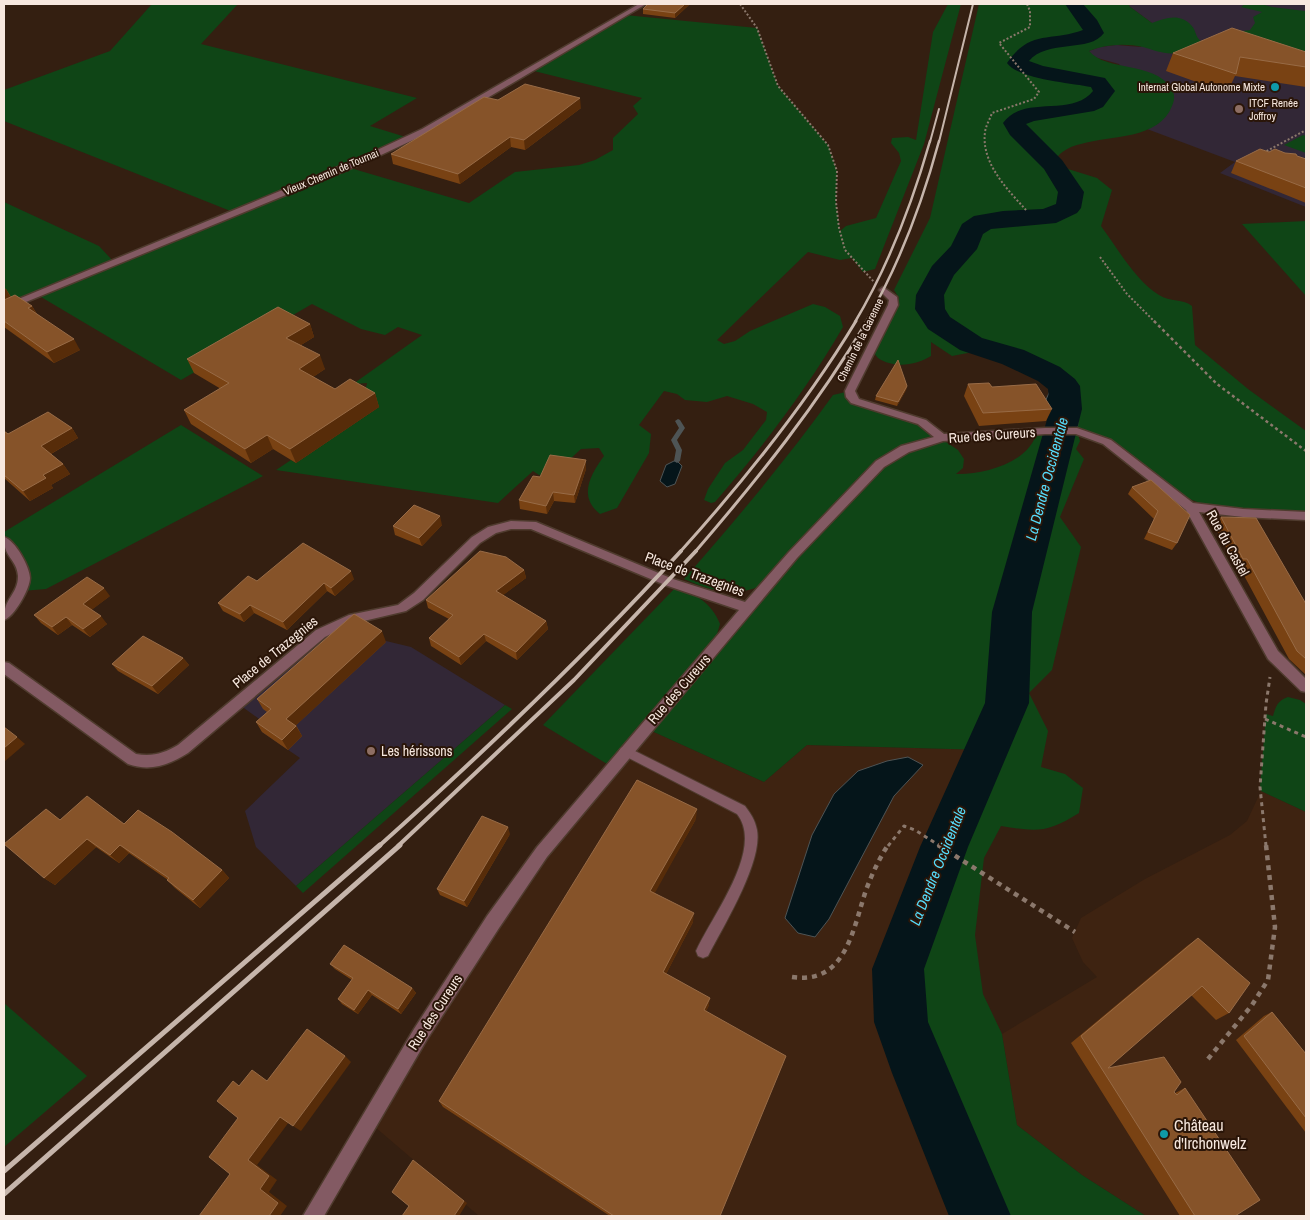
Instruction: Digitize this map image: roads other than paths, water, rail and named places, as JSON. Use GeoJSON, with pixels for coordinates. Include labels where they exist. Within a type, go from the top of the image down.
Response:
{"type":"FeatureCollection","features":[{"type":"Feature","properties":{"kind":"street","name":"Vieux Chemin de Tournai"},"geometry":{"type":"LineString","coordinates":[[4,308],[363,160],[425,131],[643,4]]}},
{"type":"Feature","properties":{"kind":"street","name":"Chemin de la Garenne"},"geometry":{"type":"LineString","coordinates":[[883,290],[894,299],[893,305],[853,384],[850,391],[851,397],[855,401],[922,422],[942,438]]}},
{"type":"Feature","properties":{"kind":"street","name":"Rue des Cureurs"},"geometry":{"type":"LineString","coordinates":[[313,1216],[420,1035],[493,922],[542,852],[747,608],[845,499],[880,464],[906,449],[942,438],[967,435],[1077,431],[1107,442],[1190,507]]}},
{"type":"Feature","properties":{"kind":"street","name":"Rue du Castel"},"geometry":{"type":"LineString","coordinates":[[1190,507],[1243,513],[1306,516]]}},
{"type":"Feature","properties":{"kind":"street","name":"Rue du Castel"},"geometry":{"type":"LineString","coordinates":[[1190,507],[1273,655],[1306,687]]}},
{"type":"Feature","properties":{"kind":"street","name":"Place de Trazegnies"},"geometry":{"type":"LineString","coordinates":[[4,667],[133,760],[144,763],[159,762],[183,749],[328,626],[350,618],[400,609],[422,592],[478,539],[497,527],[515,524],[532,525],[669,582],[747,608]]}},
{"type":"Feature","properties":{"kind":"street"},"geometry":{"type":"LineString","coordinates":[[4,541],[17,558],[23,570],[25,580],[22,591],[4,615]]}},
{"type":"Feature","properties":{"kind":"lane"},"geometry":{"type":"LineString","coordinates":[[625,751],[741,810],[749,820],[751,835],[744,872],[703,951]]}},
{"type":"Feature","properties":{"kind":"waterway","name":"La Dendre Occidentale"},"geometry":{"type":"LineString","coordinates":[[980,1216],[920,1073],[901,1022],[898,969],[944,847],[1007,703],[1012,612],[1066,409],[1064,386],[1049,374],[1013,357],[971,344],[939,323],[930,309],[930,295],[942,272],[963,249],[971,230],[983,222],[1047,217],[1068,208],[1071,192],[1053,165],[1018,130],[1014,123],[1039,113],[1086,106],[1094,103],[1104,91],[1098,82],[1043,72],[1017,63],[1023,54],[1041,44],[1085,37],[1094,33],[1090,24],[1078,12],[1074,4]]}},
{"type":"Feature","properties":{"kind":"waterway"},"geometry":{"type":"LineString","coordinates":[[677,461],[679,450],[674,440],[682,428],[678,421]]}},
{"type":"Feature","properties":{"kind":"railway"},"geometry":{"type":"LineString","coordinates":[[939,142],[973,4]]}},
{"type":"Feature","properties":{"kind":"railway"},"geometry":{"type":"LineString","coordinates":[[930,142],[939,109]]}},
{"type":"Feature","properties":{"kind":"railway"},"geometry":{"type":"LineString","coordinates":[[855,322],[879,279],[899,234],[930,141]]}},
{"type":"Feature","properties":{"kind":"railway"},"geometry":{"type":"LineString","coordinates":[[866,322],[889,279],[909,234],[939,141]]}},
{"type":"Feature","properties":{"kind":"railway"},"geometry":{"type":"LineString","coordinates":[[680,552],[751,470],[795,412],[856,321]]}},
{"type":"Feature","properties":{"kind":"railway"},"geometry":{"type":"LineString","coordinates":[[695,552],[742,497],[808,411],[867,321]]}},
{"type":"Feature","properties":{"kind":"railway"},"geometry":{"type":"LineString","coordinates":[[379,846],[534,702],[681,551]]}},
{"type":"Feature","properties":{"kind":"railway"},"geometry":{"type":"LineString","coordinates":[[398,846],[574,680],[696,551]]}},
{"type":"Feature","properties":{"kind":"railway"},"geometry":{"type":"LineString","coordinates":[[4,1171],[380,845]]}},
{"type":"Feature","properties":{"kind":"railway"},"geometry":{"type":"LineString","coordinates":[[4,1194],[400,845]]}},
{"type":"Feature","properties":{"kind":"place","name":"Internat Global Autonome Mixte"},"geometry":{"type":"Point","coordinates":[1275,87]}},
{"type":"Feature","properties":{"kind":"place","name":"ITCF Renée Joffroy"},"geometry":{"type":"Point","coordinates":[1239,109]}},
{"type":"Feature","properties":{"kind":"place","name":"Les hérissons"},"geometry":{"type":"Point","coordinates":[371,751]}},
{"type":"Feature","properties":{"kind":"place","name":"Château d'Irchonwelz"},"geometry":{"type":"Point","coordinates":[1164,1134]}}]}
